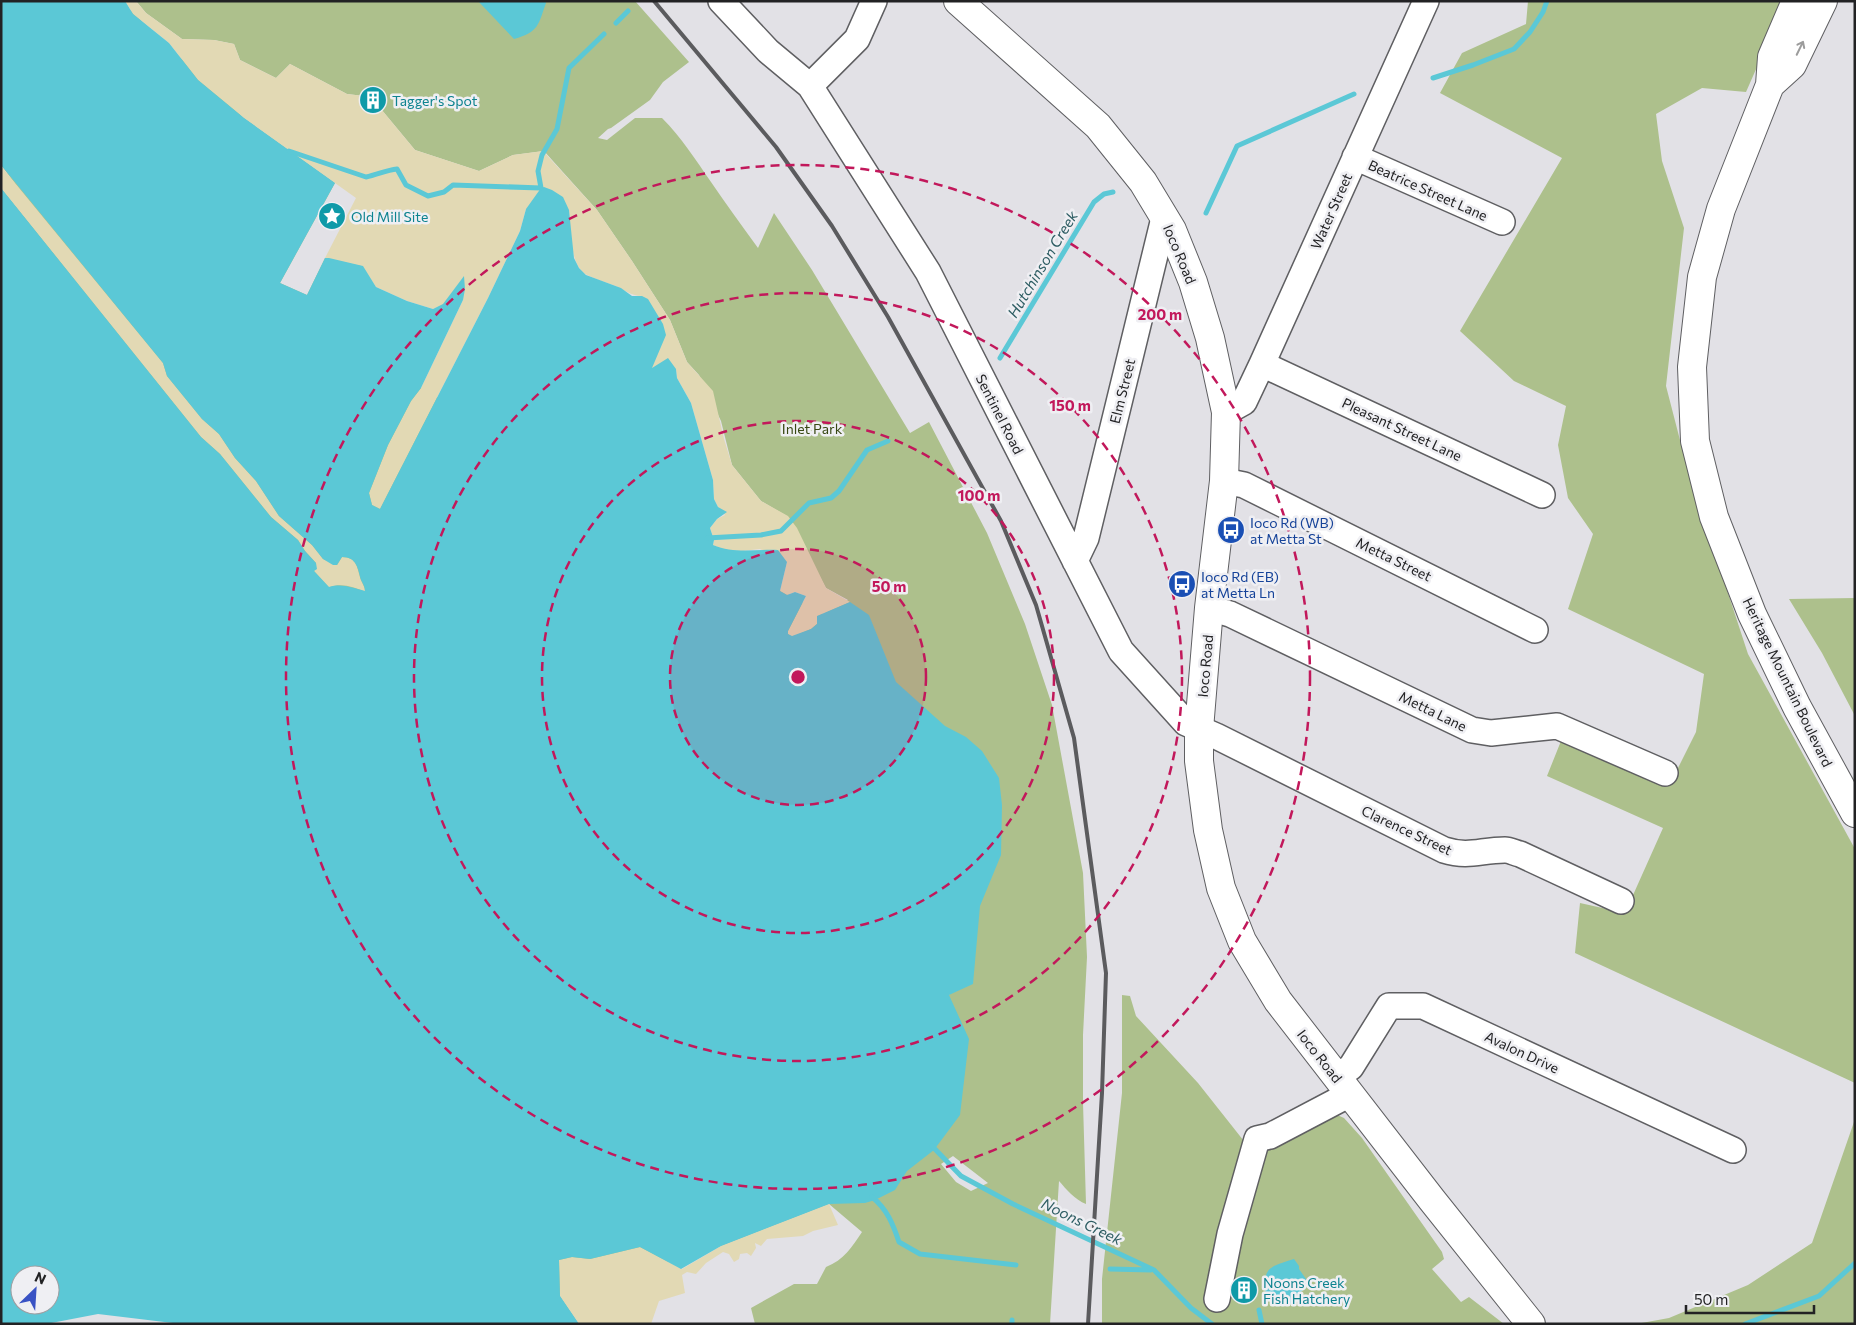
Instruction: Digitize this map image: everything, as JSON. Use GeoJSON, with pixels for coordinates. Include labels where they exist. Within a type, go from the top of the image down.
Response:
{"type":"FeatureCollection","features":[{"type":"Feature","properties":{"kind":"main road","name":"Ioco Road"},"geometry":{"type":"LineString","coordinates":[[958,1],[1098,126],[1143,182],[1172,230],[1193,282],[1210,338],[1226,412],[1224,481],[1209,608],[1199,761],[1208,830],[1221,888],[1242,941],[1278,1001],[1531,1324]]}},
{"type":"Feature","properties":{"kind":"main road","name":"Heritage Mountain Boulevard"},"geometry":{"type":"LineString","coordinates":[[1796,1],[1772,57],[1770,85],[1721,209],[1702,277],[1692,367],[1695,441],[1714,516],[1752,614],[1797,707],[1855,813]]}},
{"type":"Feature","properties":{"kind":"main road","name":"Heritage Mountain Boulevard"},"geometry":{"type":"LineString","coordinates":[[1770,85],[1792,65],[1823,1]]}},
{"type":"Feature","properties":{"kind":"street","name":"Sentinel Road"},"geometry":{"type":"LineString","coordinates":[[721,1],[768,51],[810,86],[928,272],[1120,651],[1186,723],[1200,729]]}},
{"type":"Feature","properties":{"kind":"street"},"geometry":{"type":"LineString","coordinates":[[810,86],[857,39],[874,1]]}},
{"type":"Feature","properties":{"kind":"street","name":"Water Street"},"geometry":{"type":"LineString","coordinates":[[1226,412],[1244,402],[1426,1]]}},
{"type":"Feature","properties":{"kind":"street","name":"Beatrice Street Lane"},"geometry":{"type":"LineString","coordinates":[[1355,157],[1502,222]]}},
{"type":"Feature","properties":{"kind":"street","name":"Elm Street"},"geometry":{"type":"LineString","coordinates":[[1075,562],[1086,538],[1164,218]]}},
{"type":"Feature","properties":{"kind":"street","name":"Pleasant Street Lane"},"geometry":{"type":"LineString","coordinates":[[1262,364],[1542,494]]}},
{"type":"Feature","properties":{"kind":"street","name":"Metta Street"},"geometry":{"type":"LineString","coordinates":[[1224,481],[1244,485],[1535,630]]}},
{"type":"Feature","properties":{"kind":"street","name":"Metta Lane"},"geometry":{"type":"LineString","coordinates":[[1209,608],[1230,614],[1472,730],[1491,733],[1557,726],[1664,773]]}},
{"type":"Feature","properties":{"kind":"street","name":"Clarence Street"},"geometry":{"type":"LineString","coordinates":[[1200,729],[1444,850],[1470,855],[1506,850],[1520,854],[1621,901]]}},
{"type":"Feature","properties":{"kind":"street","name":"Avalon Drive"},"geometry":{"type":"LineString","coordinates":[[1343,1086],[1351,1067],[1389,1006],[1423,1006],[1733,1150]]}},
{"type":"Feature","properties":{"kind":"street"},"geometry":{"type":"LineString","coordinates":[[1217,1299],[1230,1234],[1257,1140],[1270,1136],[1343,1086]]}},
{"type":"Feature","properties":{"kind":"green space","name":"Inlet Park"},"geometry":{"type":"Polygon","coordinates":[[[1,1],[125,1],[129,9],[244,118],[335,183],[280,283],[307,295],[325,258],[363,266],[421,388],[823,614],[848,600],[826,588],[785,515],[761,501],[732,465],[721,421],[699,375],[687,362],[670,320],[597,210],[544,151],[513,155],[479,171],[415,150],[381,109],[384,95],[365,91],[364,96],[347,94],[290,64],[276,78],[240,60],[234,44],[214,40],[182,39],[146,13],[136,1],[635,1],[689,62],[663,82],[650,100],[598,138],[607,140],[635,118],[662,118],[688,149],[758,248],[774,213],[812,270],[910,433],[929,422],[987,533],[1025,624],[1052,705],[1083,873],[1087,957],[1083,1035],[1086,1204],[1074,1197],[1059,1181],[1050,1324],[755,1324],[751,1308],[794,1284],[817,1284],[826,1267],[843,1257],[862,1232],[829,1204],[721,1246],[560,1296],[579,1324],[341,1324],[1,188],[208,442],[1,165],[1,1]],[[977,940],[842,1203],[857,1203],[949,995],[977,940]],[[953,1156],[941,1164],[956,1182],[971,1191],[988,1183],[953,1156]]]}},
{"type":"Feature","properties":{"kind":"green space"},"geometry":{"type":"Polygon","coordinates":[[[1528,1],[1786,1],[1746,92],[1702,88],[1656,114],[1662,161],[1684,228],[1666,386],[1688,471],[1748,654],[1855,849],[1855,1083],[1575,953],[1580,903],[1625,913],[1663,828],[1547,776],[1561,741],[1669,786],[1696,732],[1704,674],[1568,609],[1593,534],[1568,498],[1558,445],[1566,406],[1514,381],[1460,331],[1562,158],[1440,93],[1462,53],[1526,24],[1528,1]]]}},
{"type":"Feature","properties":{"kind":"green space"},"geometry":{"type":"Polygon","coordinates":[[[1855,598],[1855,716],[1822,653],[1789,599],[1855,598]]]}},
{"type":"Feature","properties":{"kind":"green space"},"geometry":{"type":"Polygon","coordinates":[[[1122,995],[1130,996],[1136,1016],[1198,1083],[1251,1150],[1335,1114],[1344,1118],[1362,1138],[1442,1252],[1444,1259],[1432,1269],[1461,1302],[1469,1297],[1504,1324],[1102,1324],[1102,1279],[1122,1093],[1122,995]]]}},
{"type":"Feature","properties":{"kind":"green space"},"geometry":{"type":"Polygon","coordinates":[[[1855,1119],[1855,1324],[1636,1324],[1669,1318],[1748,1285],[1812,1243],[1855,1119]]]}},
{"type":"Feature","properties":{"kind":"sand"},"geometry":{"type":"Polygon","coordinates":[[[125,1],[136,1],[146,13],[182,39],[214,40],[234,44],[240,60],[276,78],[290,64],[347,94],[364,96],[361,105],[381,109],[415,150],[479,171],[513,155],[543,151],[597,210],[670,320],[687,362],[713,391],[732,465],[761,501],[788,516],[797,528],[826,588],[850,602],[818,616],[817,624],[811,629],[792,637],[788,634],[788,631],[806,596],[795,592],[787,595],[780,591],[787,562],[760,549],[724,550],[713,545],[714,540],[710,528],[717,519],[725,515],[714,499],[713,480],[691,403],[677,378],[676,369],[651,369],[656,357],[642,296],[630,294],[587,275],[577,264],[572,246],[569,210],[526,209],[520,231],[488,298],[380,509],[372,505],[369,493],[388,445],[411,401],[421,388],[463,300],[456,288],[443,305],[433,309],[407,301],[376,287],[362,266],[325,258],[356,198],[244,118],[198,80],[169,43],[133,14],[125,1]]]}},
{"type":"Feature","properties":{"kind":"sand"},"geometry":{"type":"Polygon","coordinates":[[[1,166],[163,363],[167,376],[202,419],[219,434],[235,458],[256,481],[279,516],[312,545],[323,559],[337,565],[342,557],[354,561],[365,592],[339,585],[330,587],[333,592],[314,571],[316,563],[298,540],[271,517],[220,454],[201,437],[1,188],[1,166]]]}},
{"type":"Feature","properties":{"kind":"sand"},"geometry":{"type":"Polygon","coordinates":[[[829,1204],[838,1225],[813,1231],[803,1236],[767,1239],[761,1246],[755,1243],[756,1248],[751,1256],[747,1253],[740,1254],[739,1259],[734,1262],[729,1254],[723,1252],[706,1263],[696,1274],[687,1272],[682,1275],[685,1293],[659,1301],[651,1324],[579,1324],[560,1296],[559,1260],[572,1257],[590,1259],[640,1247],[682,1269],[721,1246],[829,1204]]]}},
{"type":"Feature","properties":{"kind":"water"},"geometry":{"type":"Polygon","coordinates":[[[1,1],[125,1],[133,14],[169,43],[198,80],[244,118],[335,183],[280,283],[307,295],[325,258],[329,258],[363,266],[376,287],[407,301],[433,309],[443,304],[464,276],[465,289],[463,300],[421,388],[411,401],[388,445],[369,493],[372,505],[380,509],[488,298],[520,231],[526,209],[541,188],[544,187],[563,197],[569,210],[574,258],[579,268],[586,275],[621,288],[632,296],[642,296],[648,299],[663,324],[666,335],[652,368],[668,358],[676,369],[677,378],[691,403],[713,480],[714,499],[718,507],[727,512],[717,519],[710,528],[714,540],[713,545],[737,550],[778,550],[787,562],[780,591],[787,595],[795,592],[806,596],[788,631],[788,634],[792,636],[811,629],[817,624],[817,616],[850,602],[869,615],[896,682],[945,726],[966,737],[982,751],[999,778],[1002,805],[1001,855],[980,906],[973,984],[949,995],[969,1039],[960,1115],[934,1150],[907,1171],[895,1190],[865,1203],[829,1204],[721,1246],[681,1269],[640,1247],[590,1259],[572,1257],[559,1260],[560,1296],[579,1324],[181,1324],[98,1314],[46,1324],[1,1324],[1,188],[201,437],[220,454],[271,517],[298,540],[316,563],[317,569],[314,571],[329,587],[352,587],[365,591],[354,561],[342,557],[337,565],[333,565],[323,559],[312,545],[279,516],[256,481],[235,458],[219,434],[202,419],[167,376],[163,363],[1,165],[1,1]]]}},
{"type":"Feature","properties":{"kind":"water"},"geometry":{"type":"Polygon","coordinates":[[[478,1],[545,1],[546,3],[536,27],[528,34],[514,39],[478,1]]]}},
{"type":"Feature","properties":{"kind":"water"},"geometry":{"type":"Polygon","coordinates":[[[1294,1259],[1306,1279],[1306,1288],[1296,1295],[1291,1304],[1281,1304],[1280,1298],[1269,1299],[1266,1297],[1265,1280],[1269,1270],[1294,1259]]]}},
{"type":"Feature","properties":{"kind":"waterway","name":"Hutchinson Creek"},"geometry":{"type":"LineString","coordinates":[[1433,78],[1514,49],[1530,32],[1543,12],[1547,1]]}},
{"type":"Feature","properties":{"kind":"waterway"},"geometry":{"type":"LineString","coordinates":[[616,23],[628,11]]}},
{"type":"Feature","properties":{"kind":"waterway"},"geometry":{"type":"LineString","coordinates":[[289,151],[366,177],[397,169],[406,185],[428,196],[444,192],[453,185],[541,188],[538,171],[542,155],[557,129],[569,68],[604,34]]}},
{"type":"Feature","properties":{"kind":"waterway","name":"Hutchinson Creek"},"geometry":{"type":"LineString","coordinates":[[1206,213],[1237,146],[1354,94]]}},
{"type":"Feature","properties":{"kind":"waterway","name":"Hutchinson Creek"},"geometry":{"type":"LineString","coordinates":[[1000,358],[1094,202],[1104,194],[1113,192]]}},
{"type":"Feature","properties":{"kind":"waterway","name":"Hutchinson Creek"},"geometry":{"type":"LineString","coordinates":[[707,538],[761,535],[781,531],[809,503],[831,498],[839,491],[867,450],[888,441]]}},
{"type":"Feature","properties":{"kind":"waterway","name":"Noons Creek"},"geometry":{"type":"LineString","coordinates":[[932,1146],[961,1176],[1013,1204],[1154,1270],[1191,1308],[1212,1324]]}},
{"type":"Feature","properties":{"kind":"waterway"},"geometry":{"type":"LineString","coordinates":[[872,1197],[889,1217],[899,1242],[920,1254],[1016,1265]]}},
{"type":"Feature","properties":{"kind":"waterway","name":"Noons Creek"},"geometry":{"type":"LineString","coordinates":[[1745,1324],[1819,1296],[1855,1263]]}},
{"type":"Feature","properties":{"kind":"waterway"},"geometry":{"type":"LineString","coordinates":[[1110,1269],[1151,1270]]}},
{"type":"Feature","properties":{"kind":"waterway"},"geometry":{"type":"LineString","coordinates":[[1259,1310],[1262,1324]]}},
{"type":"Feature","properties":{"kind":"railway"},"geometry":{"type":"LineString","coordinates":[[654,1],[776,147],[832,226],[888,317],[1001,521],[1036,605],[1074,738],[1106,973],[1102,1093],[1088,1324]]}},
{"type":"Feature","properties":{"kind":"place","name":"Tagger's Spot"},"geometry":{"type":"Point","coordinates":[373,100]}},
{"type":"Feature","properties":{"kind":"place","name":"Old Mill Site"},"geometry":{"type":"Point","coordinates":[332,216]}},
{"type":"Feature","properties":{"kind":"place","name":"Ioco Rd (WB) at Metta St"},"geometry":{"type":"Point","coordinates":[1231,530]}},
{"type":"Feature","properties":{"kind":"place","name":"Ioco Rd (EB) at Metta Ln"},"geometry":{"type":"Point","coordinates":[1182,584]}},
{"type":"Feature","properties":{"kind":"place","name":"Noons Creek Fish Hatchery"},"geometry":{"type":"Point","coordinates":[1244,1290]}}]}
